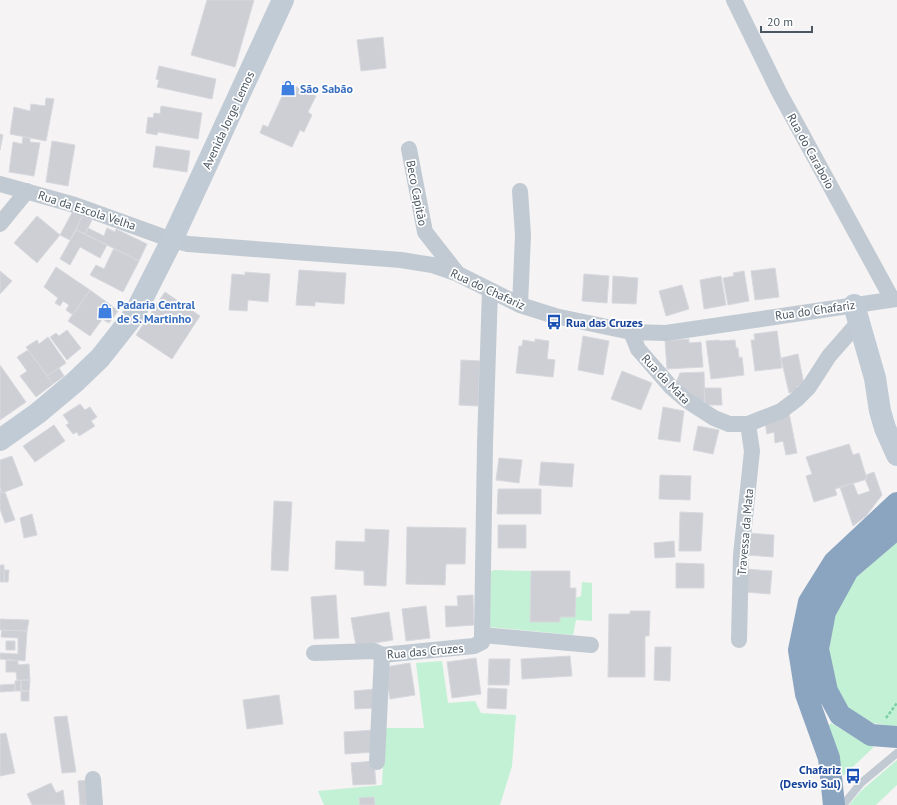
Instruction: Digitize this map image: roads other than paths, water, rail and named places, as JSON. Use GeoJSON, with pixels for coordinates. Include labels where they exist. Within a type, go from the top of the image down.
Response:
{"type":"FeatureCollection","features":[{"type":"Feature","properties":{"kind":"highway"},"geometry":{"type":"LineString","coordinates":[[834,805],[829,758],[806,694],[799,650],[809,602],[834,562],[896,499]]}},
{"type":"Feature","properties":{"kind":"highway"},"geometry":{"type":"LineString","coordinates":[[897,528],[848,570],[825,612],[818,649],[827,691],[840,715],[871,735],[897,737]]}},
{"type":"Feature","properties":{"kind":"street","name":"Avenida Jorge Lemos"},"geometry":{"type":"LineString","coordinates":[[0,440],[38,413],[75,382],[100,358],[134,315],[172,240],[284,0]]}},
{"type":"Feature","properties":{"kind":"street","name":"Rua do Caraboio"},"geometry":{"type":"LineString","coordinates":[[734,0],[779,92],[895,299]]}},
{"type":"Feature","properties":{"kind":"street","name":"Beco Capitão"},"geometry":{"type":"LineString","coordinates":[[409,149],[425,232],[458,274]]}},
{"type":"Feature","properties":{"kind":"street","name":"Rua da Escola Velha"},"geometry":{"type":"LineString","coordinates":[[0,184],[75,205],[172,240]]}},
{"type":"Feature","properties":{"kind":"street"},"geometry":{"type":"LineString","coordinates":[[0,224],[27,191]]}},
{"type":"Feature","properties":{"kind":"street"},"geometry":{"type":"LineString","coordinates":[[520,191],[523,235],[520,306]]}},
{"type":"Feature","properties":{"kind":"street","name":"Rua do Chafariz"},"geometry":{"type":"LineString","coordinates":[[172,240],[188,244],[401,260],[432,265],[458,274],[520,306],[555,316],[631,332],[666,333],[856,314],[895,299]]}},
{"type":"Feature","properties":{"kind":"street"},"geometry":{"type":"LineString","coordinates":[[490,290],[485,444],[482,635],[591,645]]}},
{"type":"Feature","properties":{"kind":"street"},"geometry":{"type":"LineString","coordinates":[[856,314],[875,378],[882,417],[897,455]]}},
{"type":"Feature","properties":{"kind":"street","name":"Rua da Mata"},"geometry":{"type":"LineString","coordinates":[[631,332],[638,349],[643,355],[671,387],[691,404],[714,418],[729,424],[748,424],[781,411],[810,388],[856,314]]}},
{"type":"Feature","properties":{"kind":"street"},"geometry":{"type":"LineString","coordinates":[[875,378],[897,412]]}},
{"type":"Feature","properties":{"kind":"street","name":"Travessa da Mata"},"geometry":{"type":"LineString","coordinates":[[739,640],[741,555],[752,451],[748,424]]}},
{"type":"Feature","properties":{"kind":"street","name":"Rua das Cruzes"},"geometry":{"type":"LineString","coordinates":[[314,653],[374,651],[382,655],[474,646],[482,642],[482,635]]}},
{"type":"Feature","properties":{"kind":"street"},"geometry":{"type":"LineString","coordinates":[[377,762],[382,655]]}},
{"type":"Feature","properties":{"kind":"street"},"geometry":{"type":"LineString","coordinates":[[93,778],[96,805]]}},
{"type":"Feature","properties":{"kind":"lane"},"geometry":{"type":"LineString","coordinates":[[843,805],[860,782],[897,753]]}},
{"type":"Feature","properties":{"kind":"place","name":"São Sabão"},"geometry":{"type":"Point","coordinates":[288,88]}},
{"type":"Feature","properties":{"kind":"place","name":"Padaria Central de S. Martinho"},"geometry":{"type":"Point","coordinates":[105,311]}},
{"type":"Feature","properties":{"kind":"place","name":"Rua das Cruzes"},"geometry":{"type":"Point","coordinates":[554,322]}},
{"type":"Feature","properties":{"kind":"place","name":"Chafariz (Desvio Sul)"},"geometry":{"type":"Point","coordinates":[853,776]}}]}
